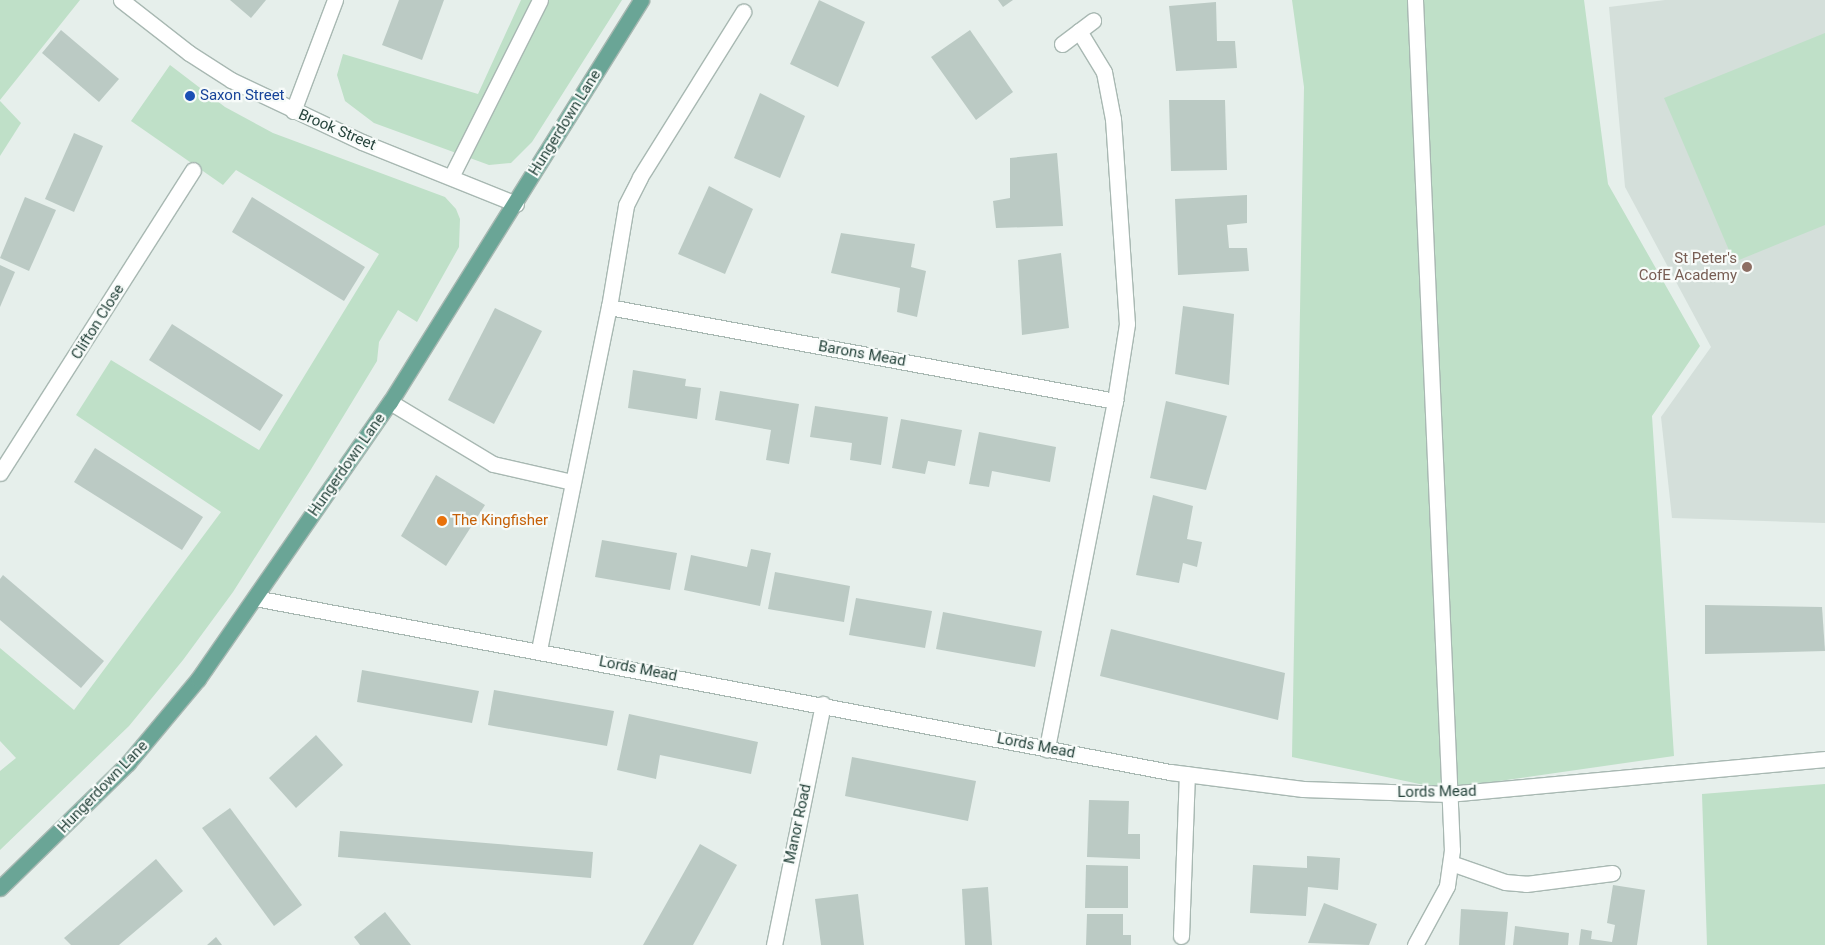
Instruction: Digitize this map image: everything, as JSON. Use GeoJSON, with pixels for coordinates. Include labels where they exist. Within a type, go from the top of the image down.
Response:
{"type":"FeatureCollection","features":[{"type":"Feature","properties":{"kind":"main road","name":"Hungerdown Lane"},"geometry":{"type":"LineString","coordinates":[[0,888],[163,725],[255,598],[390,402],[516,204],[641,0]]}},
{"type":"Feature","properties":{"kind":"street","name":"Brook Street"},"geometry":{"type":"LineString","coordinates":[[121,0],[189,53],[231,80],[293,111],[516,204]]}},
{"type":"Feature","properties":{"kind":"street"},"geometry":{"type":"LineString","coordinates":[[293,111],[335,0]]}},
{"type":"Feature","properties":{"kind":"street"},"geometry":{"type":"LineString","coordinates":[[451,177],[540,0]]}},
{"type":"Feature","properties":{"kind":"street"},"geometry":{"type":"LineString","coordinates":[[1415,0],[1452,863],[1443,894],[1415,945]]}},
{"type":"Feature","properties":{"kind":"street"},"geometry":{"type":"LineString","coordinates":[[538,650],[630,196],[744,12]]}},
{"type":"Feature","properties":{"kind":"street"},"geometry":{"type":"LineString","coordinates":[[1062,44],[1093,21]]}},
{"type":"Feature","properties":{"kind":"street"},"geometry":{"type":"LineString","coordinates":[[1047,749],[1115,401],[1127,324],[1113,119],[1104,72],[1080,31]]}},
{"type":"Feature","properties":{"kind":"street","name":"Clifton Close"},"geometry":{"type":"LineString","coordinates":[[0,473],[193,170]]}},
{"type":"Feature","properties":{"kind":"street","name":"Barons Mead"},"geometry":{"type":"LineString","coordinates":[[609,307],[1115,401]]}},
{"type":"Feature","properties":{"kind":"street"},"geometry":{"type":"LineString","coordinates":[[390,402],[493,464],[572,482]]}},
{"type":"Feature","properties":{"kind":"street","name":"Lords Mead"},"geometry":{"type":"LineString","coordinates":[[255,598],[823,704],[1047,749],[1187,774],[1303,789],[1448,794],[1825,759]]}},
{"type":"Feature","properties":{"kind":"street","name":"Manor Road"},"geometry":{"type":"LineString","coordinates":[[774,945],[823,704]]}},
{"type":"Feature","properties":{"kind":"street"},"geometry":{"type":"LineString","coordinates":[[1181,936],[1187,774]]}},
{"type":"Feature","properties":{"kind":"street"},"geometry":{"type":"LineString","coordinates":[[1452,863],[1505,882],[1526,884],[1612,873]]}},
{"type":"Feature","properties":{"kind":"shaded area","name":"St Peter's CofE Academy"},"geometry":{"type":"Polygon","coordinates":[[[1665,0],[1825,0],[1825,523],[1672,518],[1661,417],[1711,347],[1625,187],[1609,7],[1665,0]]]}},
{"type":"Feature","properties":{"kind":"green space"},"geometry":{"type":"Polygon","coordinates":[[[0,0],[80,0],[0,100],[0,0]]]}},
{"type":"Feature","properties":{"kind":"green space"},"geometry":{"type":"Polygon","coordinates":[[[521,0],[622,0],[532,142],[511,163],[489,165],[374,123],[345,101],[337,75],[343,54],[478,94],[521,0]]]}},
{"type":"Feature","properties":{"kind":"green space"},"geometry":{"type":"Polygon","coordinates":[[[1292,0],[1584,0],[1608,184],[1700,346],[1652,416],[1674,756],[1443,789],[1292,757],[1304,87],[1292,0]]]}},
{"type":"Feature","properties":{"kind":"green space"},"geometry":{"type":"Polygon","coordinates":[[[1825,33],[1825,225],[1734,262],[1664,98],[1825,33]]]}},
{"type":"Feature","properties":{"kind":"green space"},"geometry":{"type":"Polygon","coordinates":[[[170,65],[225,107],[273,133],[445,197],[456,209],[460,219],[459,247],[417,322],[398,310],[379,342],[377,361],[310,471],[233,592],[183,660],[129,726],[0,850],[0,771],[16,758],[0,741],[0,648],[74,710],[221,512],[76,415],[111,360],[259,450],[379,254],[236,170],[223,185],[131,121],[170,65]]]}},
{"type":"Feature","properties":{"kind":"green space"},"geometry":{"type":"Polygon","coordinates":[[[0,101],[21,123],[0,156],[0,101]]]}},
{"type":"Feature","properties":{"kind":"green space"},"geometry":{"type":"Polygon","coordinates":[[[1825,784],[1825,945],[1707,945],[1702,794],[1825,784]]]}},
{"type":"Feature","properties":{"kind":"building"},"geometry":{"type":"Polygon","coordinates":[[[230,0],[266,0],[251,18],[230,0]]]}},
{"type":"Feature","properties":{"kind":"building"},"geometry":{"type":"Polygon","coordinates":[[[399,0],[444,0],[422,60],[382,45],[399,0]]]}},
{"type":"Feature","properties":{"kind":"building"},"geometry":{"type":"Polygon","coordinates":[[[819,0],[865,22],[838,87],[790,64],[819,0]]]}},
{"type":"Feature","properties":{"kind":"building"},"geometry":{"type":"Polygon","coordinates":[[[998,0],[1013,0],[1003,7],[998,0]]]}},
{"type":"Feature","properties":{"kind":"building"},"geometry":{"type":"Polygon","coordinates":[[[1216,2],[1217,41],[1235,41],[1237,68],[1176,71],[1169,6],[1216,2]]]}},
{"type":"Feature","properties":{"kind":"building"},"geometry":{"type":"Polygon","coordinates":[[[61,30],[119,79],[99,102],[42,53],[61,30]]]}},
{"type":"Feature","properties":{"kind":"building"},"geometry":{"type":"Polygon","coordinates":[[[970,30],[1013,92],[976,120],[931,57],[970,30]]]}},
{"type":"Feature","properties":{"kind":"building"},"geometry":{"type":"Polygon","coordinates":[[[760,93],[805,116],[780,178],[734,158],[760,93]]]}},
{"type":"Feature","properties":{"kind":"building"},"geometry":{"type":"Polygon","coordinates":[[[1169,100],[1225,100],[1227,170],[1171,171],[1169,100]]]}},
{"type":"Feature","properties":{"kind":"building"},"geometry":{"type":"Polygon","coordinates":[[[74,133],[103,146],[74,212],[45,199],[74,133]]]}},
{"type":"Feature","properties":{"kind":"building"},"geometry":{"type":"Polygon","coordinates":[[[1057,153],[1063,226],[996,228],[993,201],[1010,198],[1010,158],[1057,153]]]}},
{"type":"Feature","properties":{"kind":"building"},"geometry":{"type":"Polygon","coordinates":[[[709,186],[753,209],[725,274],[678,254],[709,186]]]}},
{"type":"Feature","properties":{"kind":"building"},"geometry":{"type":"Polygon","coordinates":[[[1247,195],[1247,223],[1227,225],[1229,248],[1247,248],[1249,271],[1178,275],[1175,199],[1247,195]]]}},
{"type":"Feature","properties":{"kind":"building"},"geometry":{"type":"Polygon","coordinates":[[[25,197],[56,210],[29,271],[0,258],[25,197]]]}},
{"type":"Feature","properties":{"kind":"building"},"geometry":{"type":"Polygon","coordinates":[[[252,197],[365,267],[344,301],[232,232],[252,197]]]}},
{"type":"Feature","properties":{"kind":"building"},"geometry":{"type":"Polygon","coordinates":[[[841,233],[915,244],[911,267],[926,271],[917,317],[897,312],[900,288],[831,273],[841,233]]]}},
{"type":"Feature","properties":{"kind":"building"},"geometry":{"type":"Polygon","coordinates":[[[1061,253],[1069,328],[1022,335],[1018,260],[1061,253]]]}},
{"type":"Feature","properties":{"kind":"building"},"geometry":{"type":"Polygon","coordinates":[[[0,265],[15,272],[0,307],[0,265]]]}},
{"type":"Feature","properties":{"kind":"building"},"geometry":{"type":"Polygon","coordinates":[[[1183,306],[1234,314],[1229,385],[1175,374],[1183,306]]]}},
{"type":"Feature","properties":{"kind":"building"},"geometry":{"type":"Polygon","coordinates":[[[495,308],[542,331],[494,424],[448,400],[495,308]]]}},
{"type":"Feature","properties":{"kind":"building"},"geometry":{"type":"Polygon","coordinates":[[[172,324],[283,395],[260,431],[149,360],[172,324]]]}},
{"type":"Feature","properties":{"kind":"building"},"geometry":{"type":"Polygon","coordinates":[[[633,370],[686,379],[685,386],[701,388],[697,419],[628,408],[633,370]]]}},
{"type":"Feature","properties":{"kind":"building"},"geometry":{"type":"Polygon","coordinates":[[[720,391],[799,404],[789,464],[766,460],[771,430],[715,420],[720,391]]]}},
{"type":"Feature","properties":{"kind":"building"},"geometry":{"type":"Polygon","coordinates":[[[1166,401],[1227,416],[1206,490],[1150,478],[1166,401]]]}},
{"type":"Feature","properties":{"kind":"building"},"geometry":{"type":"Polygon","coordinates":[[[815,406],[888,417],[881,465],[850,460],[852,443],[810,437],[815,406]]]}},
{"type":"Feature","properties":{"kind":"building"},"geometry":{"type":"Polygon","coordinates":[[[901,419],[962,430],[955,466],[928,461],[925,474],[892,468],[901,419]]]}},
{"type":"Feature","properties":{"kind":"building"},"geometry":{"type":"Polygon","coordinates":[[[979,432],[1056,447],[1050,482],[992,471],[989,487],[969,484],[979,432]]]}},
{"type":"Feature","properties":{"kind":"building"},"geometry":{"type":"Polygon","coordinates":[[[95,448],[203,517],[182,550],[74,482],[95,448]]]}},
{"type":"Feature","properties":{"kind":"building","name":"The Kingfisher"},"geometry":{"type":"Polygon","coordinates":[[[436,475],[485,505],[446,566],[401,536],[436,475]]]}},
{"type":"Feature","properties":{"kind":"building"},"geometry":{"type":"Polygon","coordinates":[[[1153,495],[1193,506],[1187,539],[1202,542],[1197,567],[1183,563],[1179,583],[1136,575],[1153,495]]]}},
{"type":"Feature","properties":{"kind":"building"},"geometry":{"type":"Polygon","coordinates":[[[602,540],[677,553],[670,590],[595,577],[602,540]]]}},
{"type":"Feature","properties":{"kind":"building"},"geometry":{"type":"Polygon","coordinates":[[[751,549],[771,553],[760,606],[684,590],[691,555],[747,567],[751,549]]]}},
{"type":"Feature","properties":{"kind":"building"},"geometry":{"type":"Polygon","coordinates":[[[775,572],[850,586],[844,622],[768,609],[775,572]]]}},
{"type":"Feature","properties":{"kind":"building"},"geometry":{"type":"Polygon","coordinates":[[[3,575],[104,661],[81,688],[0,620],[0,579],[3,575]]]}},
{"type":"Feature","properties":{"kind":"building"},"geometry":{"type":"Polygon","coordinates":[[[856,598],[932,611],[925,648],[849,635],[856,598]]]}},
{"type":"Feature","properties":{"kind":"building"},"geometry":{"type":"Polygon","coordinates":[[[1705,605],[1822,607],[1825,651],[1705,654],[1705,605]]]}},
{"type":"Feature","properties":{"kind":"building"},"geometry":{"type":"Polygon","coordinates":[[[943,612],[1042,631],[1035,667],[936,649],[943,612]]]}},
{"type":"Feature","properties":{"kind":"building"},"geometry":{"type":"Polygon","coordinates":[[[1111,629],[1285,673],[1278,720],[1100,676],[1111,629]]]}},
{"type":"Feature","properties":{"kind":"building"},"geometry":{"type":"Polygon","coordinates":[[[362,670],[479,691],[472,723],[357,702],[362,670]]]}},
{"type":"Feature","properties":{"kind":"building"},"geometry":{"type":"Polygon","coordinates":[[[494,690],[614,711],[607,746],[488,725],[494,690]]]}},
{"type":"Feature","properties":{"kind":"building"},"geometry":{"type":"Polygon","coordinates":[[[629,714],[758,742],[751,774],[660,755],[656,779],[617,770],[629,714]]]}},
{"type":"Feature","properties":{"kind":"building"},"geometry":{"type":"Polygon","coordinates":[[[316,735],[343,765],[296,808],[269,778],[316,735]]]}},
{"type":"Feature","properties":{"kind":"building"},"geometry":{"type":"Polygon","coordinates":[[[852,757],[976,781],[968,821],[845,796],[852,757]]]}},
{"type":"Feature","properties":{"kind":"building"},"geometry":{"type":"Polygon","coordinates":[[[1089,800],[1129,801],[1128,834],[1140,834],[1140,859],[1087,857],[1089,800]]]}},
{"type":"Feature","properties":{"kind":"building"},"geometry":{"type":"Polygon","coordinates":[[[230,808],[302,905],[274,926],[202,828],[230,808]]]}},
{"type":"Feature","properties":{"kind":"building"},"geometry":{"type":"Polygon","coordinates":[[[340,831],[593,852],[591,878],[338,857],[340,831]]]}},
{"type":"Feature","properties":{"kind":"building"},"geometry":{"type":"Polygon","coordinates":[[[700,844],[737,865],[693,945],[643,945],[700,844]]]}},
{"type":"Feature","properties":{"kind":"building"},"geometry":{"type":"Polygon","coordinates":[[[1307,856],[1340,858],[1338,890],[1308,887],[1306,916],[1250,913],[1253,865],[1307,868],[1307,856]]]}},
{"type":"Feature","properties":{"kind":"building"},"geometry":{"type":"Polygon","coordinates":[[[156,859],[183,891],[119,945],[71,945],[64,938],[156,859]]]}},
{"type":"Feature","properties":{"kind":"building"},"geometry":{"type":"Polygon","coordinates":[[[1086,865],[1128,866],[1128,908],[1085,908],[1086,865]]]}},
{"type":"Feature","properties":{"kind":"building"},"geometry":{"type":"Polygon","coordinates":[[[1613,885],[1645,890],[1637,945],[1579,945],[1581,929],[1592,931],[1591,939],[1612,942],[1615,925],[1607,923],[1613,885]]]}},
{"type":"Feature","properties":{"kind":"building"},"geometry":{"type":"Polygon","coordinates":[[[988,887],[992,945],[965,945],[962,889],[988,887]]]}},
{"type":"Feature","properties":{"kind":"building"},"geometry":{"type":"Polygon","coordinates":[[[858,894],[864,945],[821,945],[815,899],[858,894]]]}},
{"type":"Feature","properties":{"kind":"building"},"geometry":{"type":"Polygon","coordinates":[[[1324,903],[1377,924],[1369,945],[1308,943],[1324,903]]]}},
{"type":"Feature","properties":{"kind":"building"},"geometry":{"type":"Polygon","coordinates":[[[1461,909],[1508,912],[1505,945],[1459,945],[1461,909]]]}},
{"type":"Feature","properties":{"kind":"building"},"geometry":{"type":"Polygon","coordinates":[[[385,912],[411,945],[360,945],[354,937],[385,912]]]}},
{"type":"Feature","properties":{"kind":"building"},"geometry":{"type":"Polygon","coordinates":[[[1087,914],[1123,914],[1123,935],[1131,935],[1131,945],[1086,945],[1087,914]]]}},
{"type":"Feature","properties":{"kind":"building"},"geometry":{"type":"Polygon","coordinates":[[[1515,926],[1569,933],[1568,945],[1513,945],[1515,926]]]}},
{"type":"Feature","properties":{"kind":"building"},"geometry":{"type":"Polygon","coordinates":[[[216,937],[222,945],[207,945],[216,937]]]}},
{"type":"Feature","properties":{"kind":"place","name":"Saxon Street"},"geometry":{"type":"Point","coordinates":[190,96]}},
{"type":"Feature","properties":{"kind":"place","name":"St Peter's CofE Academy"},"geometry":{"type":"Point","coordinates":[1747,267]}},
{"type":"Feature","properties":{"kind":"place","name":"The Kingfisher"},"geometry":{"type":"Point","coordinates":[442,521]}}]}
